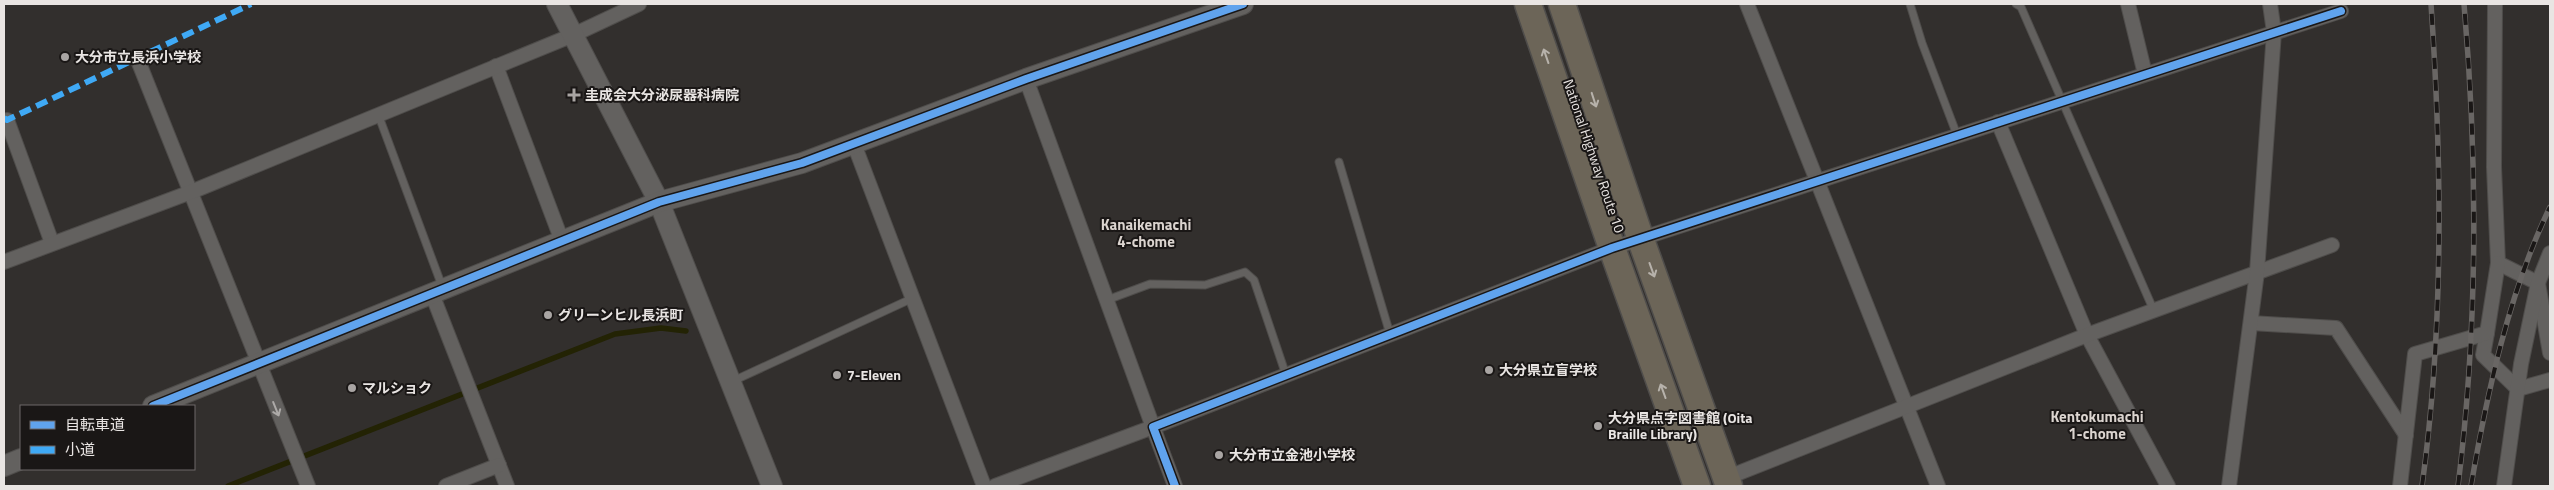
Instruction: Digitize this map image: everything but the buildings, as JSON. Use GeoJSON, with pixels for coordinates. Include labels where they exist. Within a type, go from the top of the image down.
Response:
{"type":"FeatureCollection","features":[{"type":"Feature","properties":{"kind":"highway","name":"National Highway Route 10"},"geometry":{"type":"LineString","coordinates":[[1528,4],[1697,486]]}},
{"type":"Feature","properties":{"kind":"highway","name":"National Highway Route 10"},"geometry":{"type":"LineString","coordinates":[[1562,4],[1641,240],[1727,482]]}},
{"type":"Feature","properties":{"kind":"street"},"geometry":{"type":"LineString","coordinates":[[557,4],[659,202],[772,486]]}},
{"type":"Feature","properties":{"kind":"street"},"geometry":{"type":"LineString","coordinates":[[4,262],[191,192],[378,114],[573,36],[639,4]]}},
{"type":"Feature","properties":{"kind":"street"},"geometry":{"type":"LineString","coordinates":[[156,405],[659,202],[802,163],[1215,8],[1243,4]]}},
{"type":"Feature","properties":{"kind":"street"},"geometry":{"type":"LineString","coordinates":[[1747,4],[1938,486]]}},
{"type":"Feature","properties":{"kind":"street"},"geometry":{"type":"LineString","coordinates":[[2128,4],[2145,74]]}},
{"type":"Feature","properties":{"kind":"street"},"geometry":{"type":"LineString","coordinates":[[2229,486],[2257,272],[2274,32],[2270,4]]}},
{"type":"Feature","properties":{"kind":"street"},"geometry":{"type":"LineString","coordinates":[[2495,4],[2494,167],[2498,263],[2483,355],[2518,389]]}},
{"type":"Feature","properties":{"kind":"street"},"geometry":{"type":"LineString","coordinates":[[994,486],[1153,427],[1612,248],[2341,11]]}},
{"type":"Feature","properties":{"kind":"street"},"geometry":{"type":"LineString","coordinates":[[137,58],[308,486]]}},
{"type":"Feature","properties":{"kind":"street"},"geometry":{"type":"LineString","coordinates":[[496,66],[562,241]]}},
{"type":"Feature","properties":{"kind":"street"},"geometry":{"type":"LineString","coordinates":[[1026,79],[1175,486]]}},
{"type":"Feature","properties":{"kind":"street"},"geometry":{"type":"LineString","coordinates":[[6,120],[52,243]]}},
{"type":"Feature","properties":{"kind":"street"},"geometry":{"type":"LineString","coordinates":[[1998,122],[2087,335],[2168,486]]}},
{"type":"Feature","properties":{"kind":"street"},"geometry":{"type":"LineString","coordinates":[[854,144],[984,486]]}},
{"type":"Feature","properties":{"kind":"street"},"geometry":{"type":"LineString","coordinates":[[1727,482],[1905,406],[2087,335],[2332,245]]}},
{"type":"Feature","properties":{"kind":"street"},"geometry":{"type":"LineString","coordinates":[[2504,486],[2518,389],[2538,283],[2550,252]]}},
{"type":"Feature","properties":{"kind":"street"},"geometry":{"type":"LineString","coordinates":[[2498,263],[2538,283]]}},
{"type":"Feature","properties":{"kind":"street"},"geometry":{"type":"LineString","coordinates":[[2538,283],[2550,353]]}},
{"type":"Feature","properties":{"kind":"street"},"geometry":{"type":"LineString","coordinates":[[438,291],[454,355],[507,486]]}},
{"type":"Feature","properties":{"kind":"street"},"geometry":{"type":"LineString","coordinates":[[2251,322],[2336,328],[2406,435]]}},
{"type":"Feature","properties":{"kind":"street"},"geometry":{"type":"LineString","coordinates":[[2400,486],[2414,354],[2487,333]]}},
{"type":"Feature","properties":{"kind":"street"},"geometry":{"type":"LineString","coordinates":[[2518,389],[2550,380]]}},
{"type":"Feature","properties":{"kind":"street"},"geometry":{"type":"LineString","coordinates":[[4,466],[20,459]]}},
{"type":"Feature","properties":{"kind":"street"},"geometry":{"type":"LineString","coordinates":[[446,486],[499,465]]}},
{"type":"Feature","properties":{"kind":"lane"},"geometry":{"type":"LineString","coordinates":[[1910,4],[1922,43],[1957,135]]}},
{"type":"Feature","properties":{"kind":"lane"},"geometry":{"type":"LineString","coordinates":[[2016,4],[2021,7],[2154,311]]}},
{"type":"Feature","properties":{"kind":"lane"},"geometry":{"type":"LineString","coordinates":[[378,114],[438,291]]}},
{"type":"Feature","properties":{"kind":"lane"},"geometry":{"type":"LineString","coordinates":[[1339,162],[1390,334]]}},
{"type":"Feature","properties":{"kind":"lane"},"geometry":{"type":"LineString","coordinates":[[1106,300],[1150,284],[1205,284],[1245,272],[1254,280],[1286,375]]}},
{"type":"Feature","properties":{"kind":"lane"},"geometry":{"type":"LineString","coordinates":[[730,382],[913,298]]}},
{"type":"Feature","properties":{"kind":"waterway"},"geometry":{"type":"LineString","coordinates":[[228,486],[615,334],[661,328],[686,331]]}},
{"type":"Feature","properties":{"kind":"railway"},"geometry":{"type":"LineString","coordinates":[[2422,486],[2434,366],[2439,245],[2437,124],[2431,4]]}},
{"type":"Feature","properties":{"kind":"railway"},"geometry":{"type":"LineString","coordinates":[[2458,486],[2469,366],[2474,245],[2472,125],[2464,4]]}},
{"type":"Feature","properties":{"kind":"railway"},"geometry":{"type":"LineString","coordinates":[[2471,486],[2492,379],[2511,308],[2535,240],[2550,207]]}},
{"type":"Feature","properties":{"kind":"marked path"},"geometry":{"type":"LineString","coordinates":[[4,118],[7,120],[251,4]]}},
{"type":"Feature","properties":{"kind":"cycle path"},"geometry":{"type":"LineString","coordinates":[[155,405],[659,202],[802,163],[1026,79],[1243,4]]}},
{"type":"Feature","properties":{"kind":"cycle path"},"geometry":{"type":"LineString","coordinates":[[1175,486],[1153,427],[1612,248],[2341,11]]}},
{"type":"Feature","properties":{"kind":"place","name":"大分市立長浜小学校"},"geometry":{"type":"Point","coordinates":[65,57]}},
{"type":"Feature","properties":{"kind":"place","name":"圭成会大分泌尿器科病院"},"geometry":{"type":"Point","coordinates":[574,95]}},
{"type":"Feature","properties":{"kind":"place","name":"グリーンヒル長浜町"},"geometry":{"type":"Point","coordinates":[548,315]}},
{"type":"Feature","properties":{"kind":"place","name":"大分県立盲学校"},"geometry":{"type":"Point","coordinates":[1489,370]}},
{"type":"Feature","properties":{"kind":"place","name":"7-Eleven"},"geometry":{"type":"Point","coordinates":[837,375]}},
{"type":"Feature","properties":{"kind":"place","name":"マルショク"},"geometry":{"type":"Point","coordinates":[352,388]}},
{"type":"Feature","properties":{"kind":"place","name":"大分県点字図書館 (Oita Braille Library)"},"geometry":{"type":"Point","coordinates":[1598,426]}},
{"type":"Feature","properties":{"kind":"place","name":"大分市立金池小学校"},"geometry":{"type":"Point","coordinates":[1219,455]}},
{"type":"Feature","properties":{"kind":"district","name":"Kanaikemachi 4-chome"},"geometry":{"type":"Point","coordinates":[1146,234]}},
{"type":"Feature","properties":{"kind":"district","name":"Kentokumachi 1-chome"},"geometry":{"type":"Point","coordinates":[2097,426]}}]}
